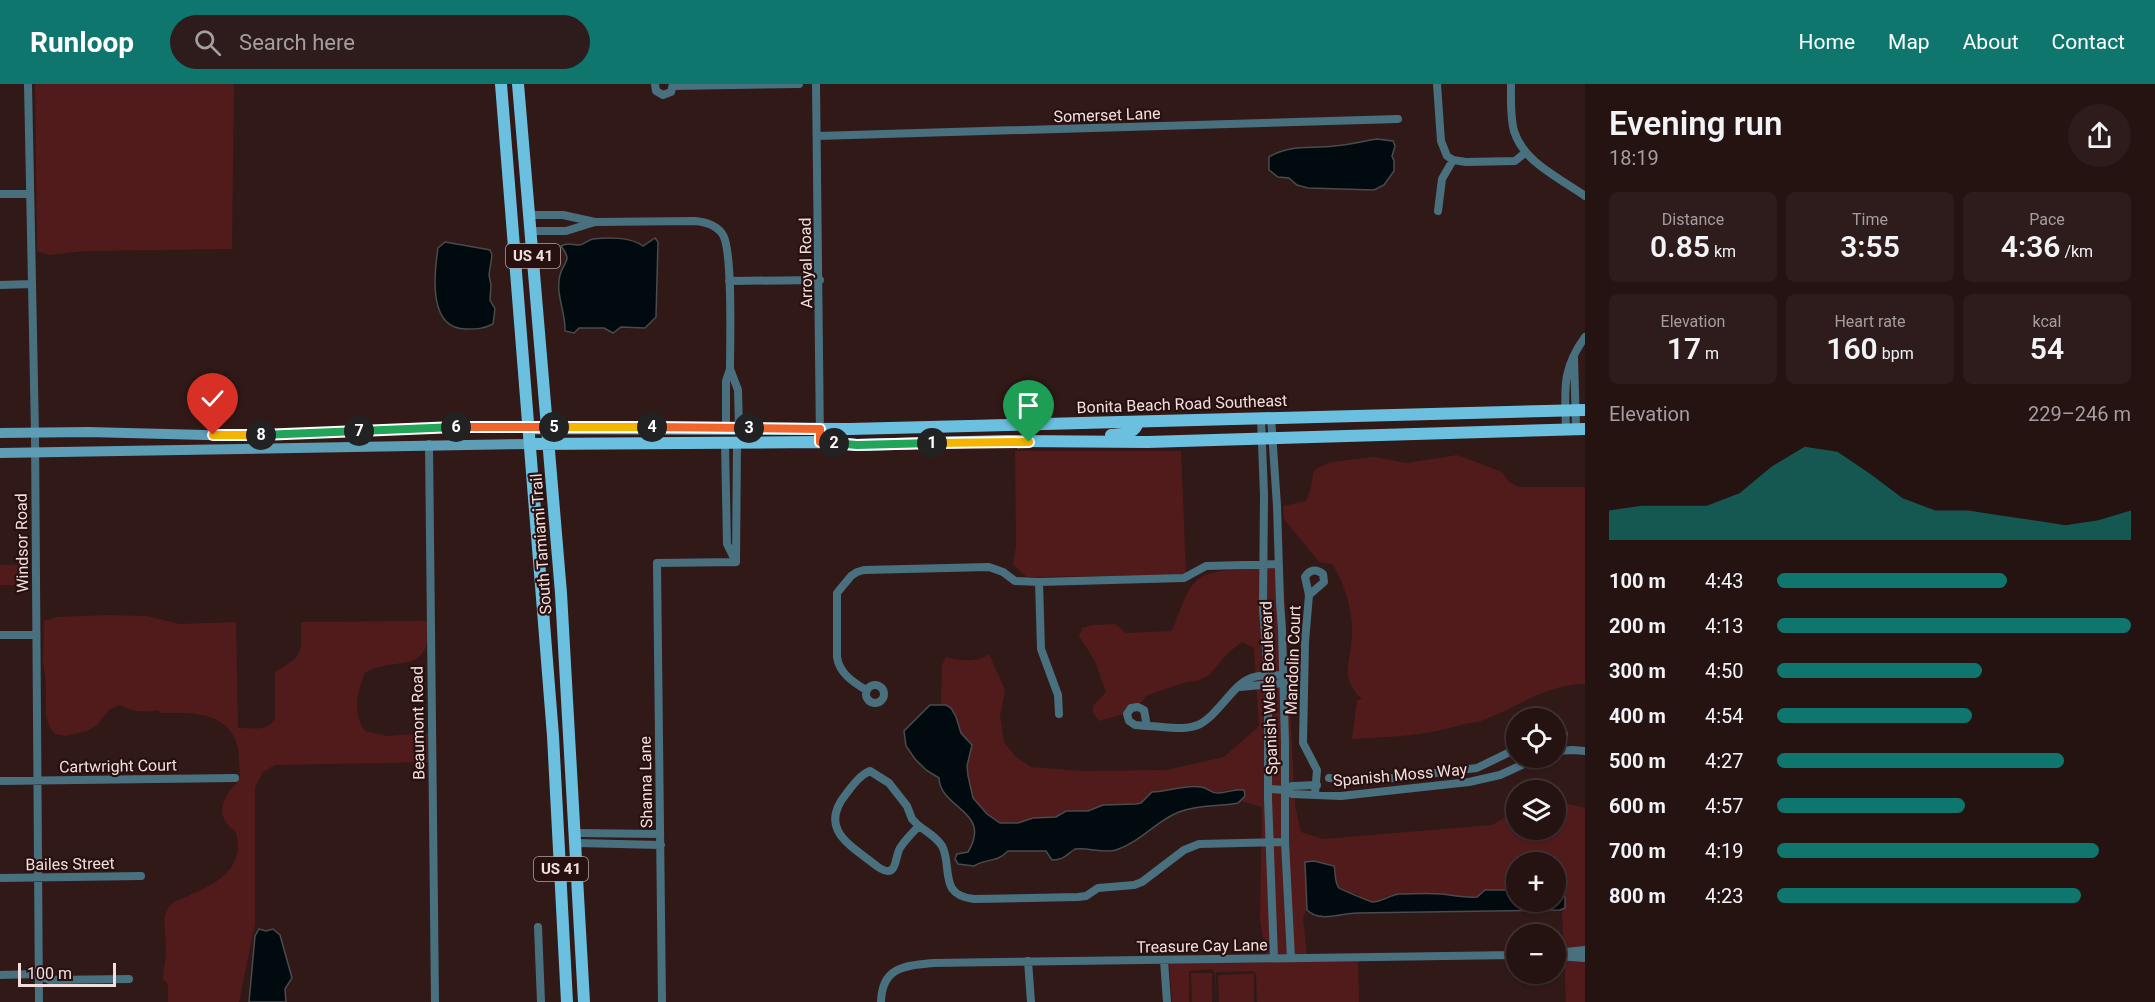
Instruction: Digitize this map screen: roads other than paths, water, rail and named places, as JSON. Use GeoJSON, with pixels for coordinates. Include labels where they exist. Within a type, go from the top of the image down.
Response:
{"type":"FeatureCollection","features":[{"type":"Feature","properties":{"kind":"main road","name":"South Tamiami Trail"},"geometry":{"type":"LineString","coordinates":[[501,84],[555,755],[567,1002]]}},
{"type":"Feature","properties":{"kind":"main road","name":"South Tamiami Trail"},"geometry":{"type":"LineString","coordinates":[[518,84],[564,625],[584,1002]]}},
{"type":"Feature","properties":{"kind":"main road","name":"Bonita Beach Road Southeast"},"geometry":{"type":"LineString","coordinates":[[530,444],[731,443],[820,435],[1138,422],[1575,410]]}},
{"type":"Feature","properties":{"kind":"main road"},"geometry":{"type":"LineString","coordinates":[[1029,442],[1046,437],[1124,434],[1134,430],[1138,422]]}},
{"type":"Feature","properties":{"kind":"main road"},"geometry":{"type":"LineString","coordinates":[[0,433],[229,435],[433,428],[528,428]]}},
{"type":"Feature","properties":{"kind":"main road","name":"Bonita Beach Road Southeast"},"geometry":{"type":"LineString","coordinates":[[528,428],[739,428],[820,435],[857,445],[1148,442],[1576,429]]}},
{"type":"Feature","properties":{"kind":"main road"},"geometry":{"type":"LineString","coordinates":[[228,449],[229,435]]}},
{"type":"Feature","properties":{"kind":"main road"},"geometry":{"type":"LineString","coordinates":[[0,453],[530,444]]}},
{"type":"Feature","properties":{"kind":"main road"},"geometry":{"type":"LineString","coordinates":[[555,755],[564,792],[569,833],[576,838]]}},
{"type":"Feature","properties":{"kind":"main road"},"geometry":{"type":"LineString","coordinates":[[560,838],[569,852],[572,898],[581,940]]}},
{"type":"Feature","properties":{"kind":"street","name":"Windsor Road"},"geometry":{"type":"LineString","coordinates":[[28,84],[35,433],[39,1002]]}},
{"type":"Feature","properties":{"kind":"street"},"geometry":{"type":"LineString","coordinates":[[655,84],[656,91],[663,95],[671,92],[673,85],[799,84]]}},
{"type":"Feature","properties":{"kind":"street","name":"Arroyal Road"},"geometry":{"type":"LineString","coordinates":[[816,84],[820,435]]}},
{"type":"Feature","properties":{"kind":"street"},"geometry":{"type":"LineString","coordinates":[[1437,84],[1441,141],[1447,156],[1453,160],[1466,162],[1515,161],[1526,152]]}},
{"type":"Feature","properties":{"kind":"street"},"geometry":{"type":"LineString","coordinates":[[1511,84],[1513,125],[1517,139],[1539,165],[1585,196]]}},
{"type":"Feature","properties":{"kind":"street","name":"Somerset Lane"},"geometry":{"type":"LineString","coordinates":[[817,136],[1398,119]]}},
{"type":"Feature","properties":{"kind":"street"},"geometry":{"type":"LineString","coordinates":[[1438,211],[1442,179],[1453,160]]}},
{"type":"Feature","properties":{"kind":"street"},"geometry":{"type":"LineString","coordinates":[[0,194],[30,194]]}},
{"type":"Feature","properties":{"kind":"street"},"geometry":{"type":"LineString","coordinates":[[530,215],[563,215],[594,222],[695,221],[711,224],[724,235],[729,281],[730,369],[726,381],[726,428]]}},
{"type":"Feature","properties":{"kind":"street"},"geometry":{"type":"LineString","coordinates":[[531,231],[566,231],[594,222]]}},
{"type":"Feature","properties":{"kind":"street"},"geometry":{"type":"LineString","coordinates":[[729,281],[820,280]]}},
{"type":"Feature","properties":{"kind":"street"},"geometry":{"type":"LineString","coordinates":[[0,285],[32,284]]}},
{"type":"Feature","properties":{"kind":"street"},"geometry":{"type":"LineString","coordinates":[[1576,429],[1574,352],[1585,337]]}},
{"type":"Feature","properties":{"kind":"street"},"geometry":{"type":"LineString","coordinates":[[730,369],[738,390],[739,428]]}},
{"type":"Feature","properties":{"kind":"street","name":"Spanish Wells Boulevard"},"geometry":{"type":"LineString","coordinates":[[1266,418],[1263,608],[1268,680],[1269,842],[1274,958]]}},
{"type":"Feature","properties":{"kind":"street","name":"Spanish Wells Boulevard"},"geometry":{"type":"LineString","coordinates":[[1267,437],[1277,506],[1284,679],[1285,842],[1291,958]]}},
{"type":"Feature","properties":{"kind":"street"},"geometry":{"type":"LineString","coordinates":[[716,562],[725,556],[727,544],[731,443]]}},
{"type":"Feature","properties":{"kind":"street"},"geometry":{"type":"LineString","coordinates":[[731,443],[736,562]]}},
{"type":"Feature","properties":{"kind":"street","name":"Beaumont Road"},"geometry":{"type":"LineString","coordinates":[[429,444],[435,1002]]}},
{"type":"Feature","properties":{"kind":"street"},"geometry":{"type":"LineString","coordinates":[[727,544],[736,562]]}},
{"type":"Feature","properties":{"kind":"street"},"geometry":{"type":"LineString","coordinates":[[716,562],[736,562]]}},
{"type":"Feature","properties":{"kind":"street","name":"Shanna Lane"},"geometry":{"type":"LineString","coordinates":[[662,1002],[657,563],[716,562]]}},
{"type":"Feature","properties":{"kind":"street"},"geometry":{"type":"LineString","coordinates":[[866,690],[842,671],[837,657],[837,593],[857,572],[990,567],[1003,572],[1015,581],[1039,582],[1184,579],[1206,567],[1279,564]]}},
{"type":"Feature","properties":{"kind":"street"},"geometry":{"type":"LineString","coordinates":[[1039,582],[1041,649],[1058,695],[1059,714]]}},
{"type":"Feature","properties":{"kind":"street","name":"Mandolin Court"},"geometry":{"type":"LineString","coordinates":[[1309,595],[1305,642],[1303,743],[1317,770],[1315,794]]}},
{"type":"Feature","properties":{"kind":"street"},"geometry":{"type":"LineString","coordinates":[[0,635],[36,635]]}},
{"type":"Feature","properties":{"kind":"street"},"geometry":{"type":"LineString","coordinates":[[1147,726],[1185,727],[1199,724],[1209,718],[1240,687],[1268,680],[1284,679]]}},
{"type":"Feature","properties":{"kind":"street"},"geometry":{"type":"LineString","coordinates":[[1566,750],[1585,751]]}},
{"type":"Feature","properties":{"kind":"street","name":"Spanish Moss Way"},"geometry":{"type":"LineString","coordinates":[[1329,778],[1360,782],[1460,771],[1477,768],[1506,754]]}},
{"type":"Feature","properties":{"kind":"street","name":"Spanish Moss Way"},"geometry":{"type":"LineString","coordinates":[[1268,789],[1285,790],[1292,794],[1341,796],[1469,782],[1500,775],[1514,768]]}},
{"type":"Feature","properties":{"kind":"street"},"geometry":{"type":"LineString","coordinates":[[918,826],[898,851],[896,865],[891,870],[884,871],[838,833],[836,811],[838,803],[863,774],[870,771],[889,783],[908,806],[912,819],[944,849],[948,878],[954,891],[960,896],[974,899],[1086,896],[1098,888],[1134,885],[1142,882],[1184,850],[1199,844],[1285,842]]}},
{"type":"Feature","properties":{"kind":"street","name":"Cartwright Court"},"geometry":{"type":"LineString","coordinates":[[0,781],[235,778]]}},
{"type":"Feature","properties":{"kind":"street","name":"Spanish Moss Way"},"geometry":{"type":"LineString","coordinates":[[1285,790],[1292,786],[1317,785]]}},
{"type":"Feature","properties":{"kind":"street"},"geometry":{"type":"LineString","coordinates":[[576,838],[660,834]]}},
{"type":"Feature","properties":{"kind":"street"},"geometry":{"type":"LineString","coordinates":[[576,838],[661,845]]}},
{"type":"Feature","properties":{"kind":"street","name":"Bailes Street"},"geometry":{"type":"LineString","coordinates":[[0,878],[141,876]]}},
{"type":"Feature","properties":{"kind":"street"},"geometry":{"type":"LineString","coordinates":[[538,927],[541,1002]]}},
{"type":"Feature","properties":{"kind":"street"},"geometry":{"type":"LineString","coordinates":[[1566,953],[1585,950]]}},
{"type":"Feature","properties":{"kind":"street","name":"Treasure Cay Lane"},"geometry":{"type":"LineString","coordinates":[[881,1002],[885,983],[890,975],[903,968],[933,963],[1506,955]]}},
{"type":"Feature","properties":{"kind":"street"},"geometry":{"type":"LineString","coordinates":[[1566,956],[1585,958]]}},
{"type":"Feature","properties":{"kind":"street"},"geometry":{"type":"LineString","coordinates":[[1164,960],[1167,1002]]}},
{"type":"Feature","properties":{"kind":"street"},"geometry":{"type":"LineString","coordinates":[[1028,961],[1031,1002]]}},
{"type":"Feature","properties":{"kind":"street"},"geometry":{"type":"LineString","coordinates":[[0,975],[38,974],[49,980],[129,978]]}}]}
